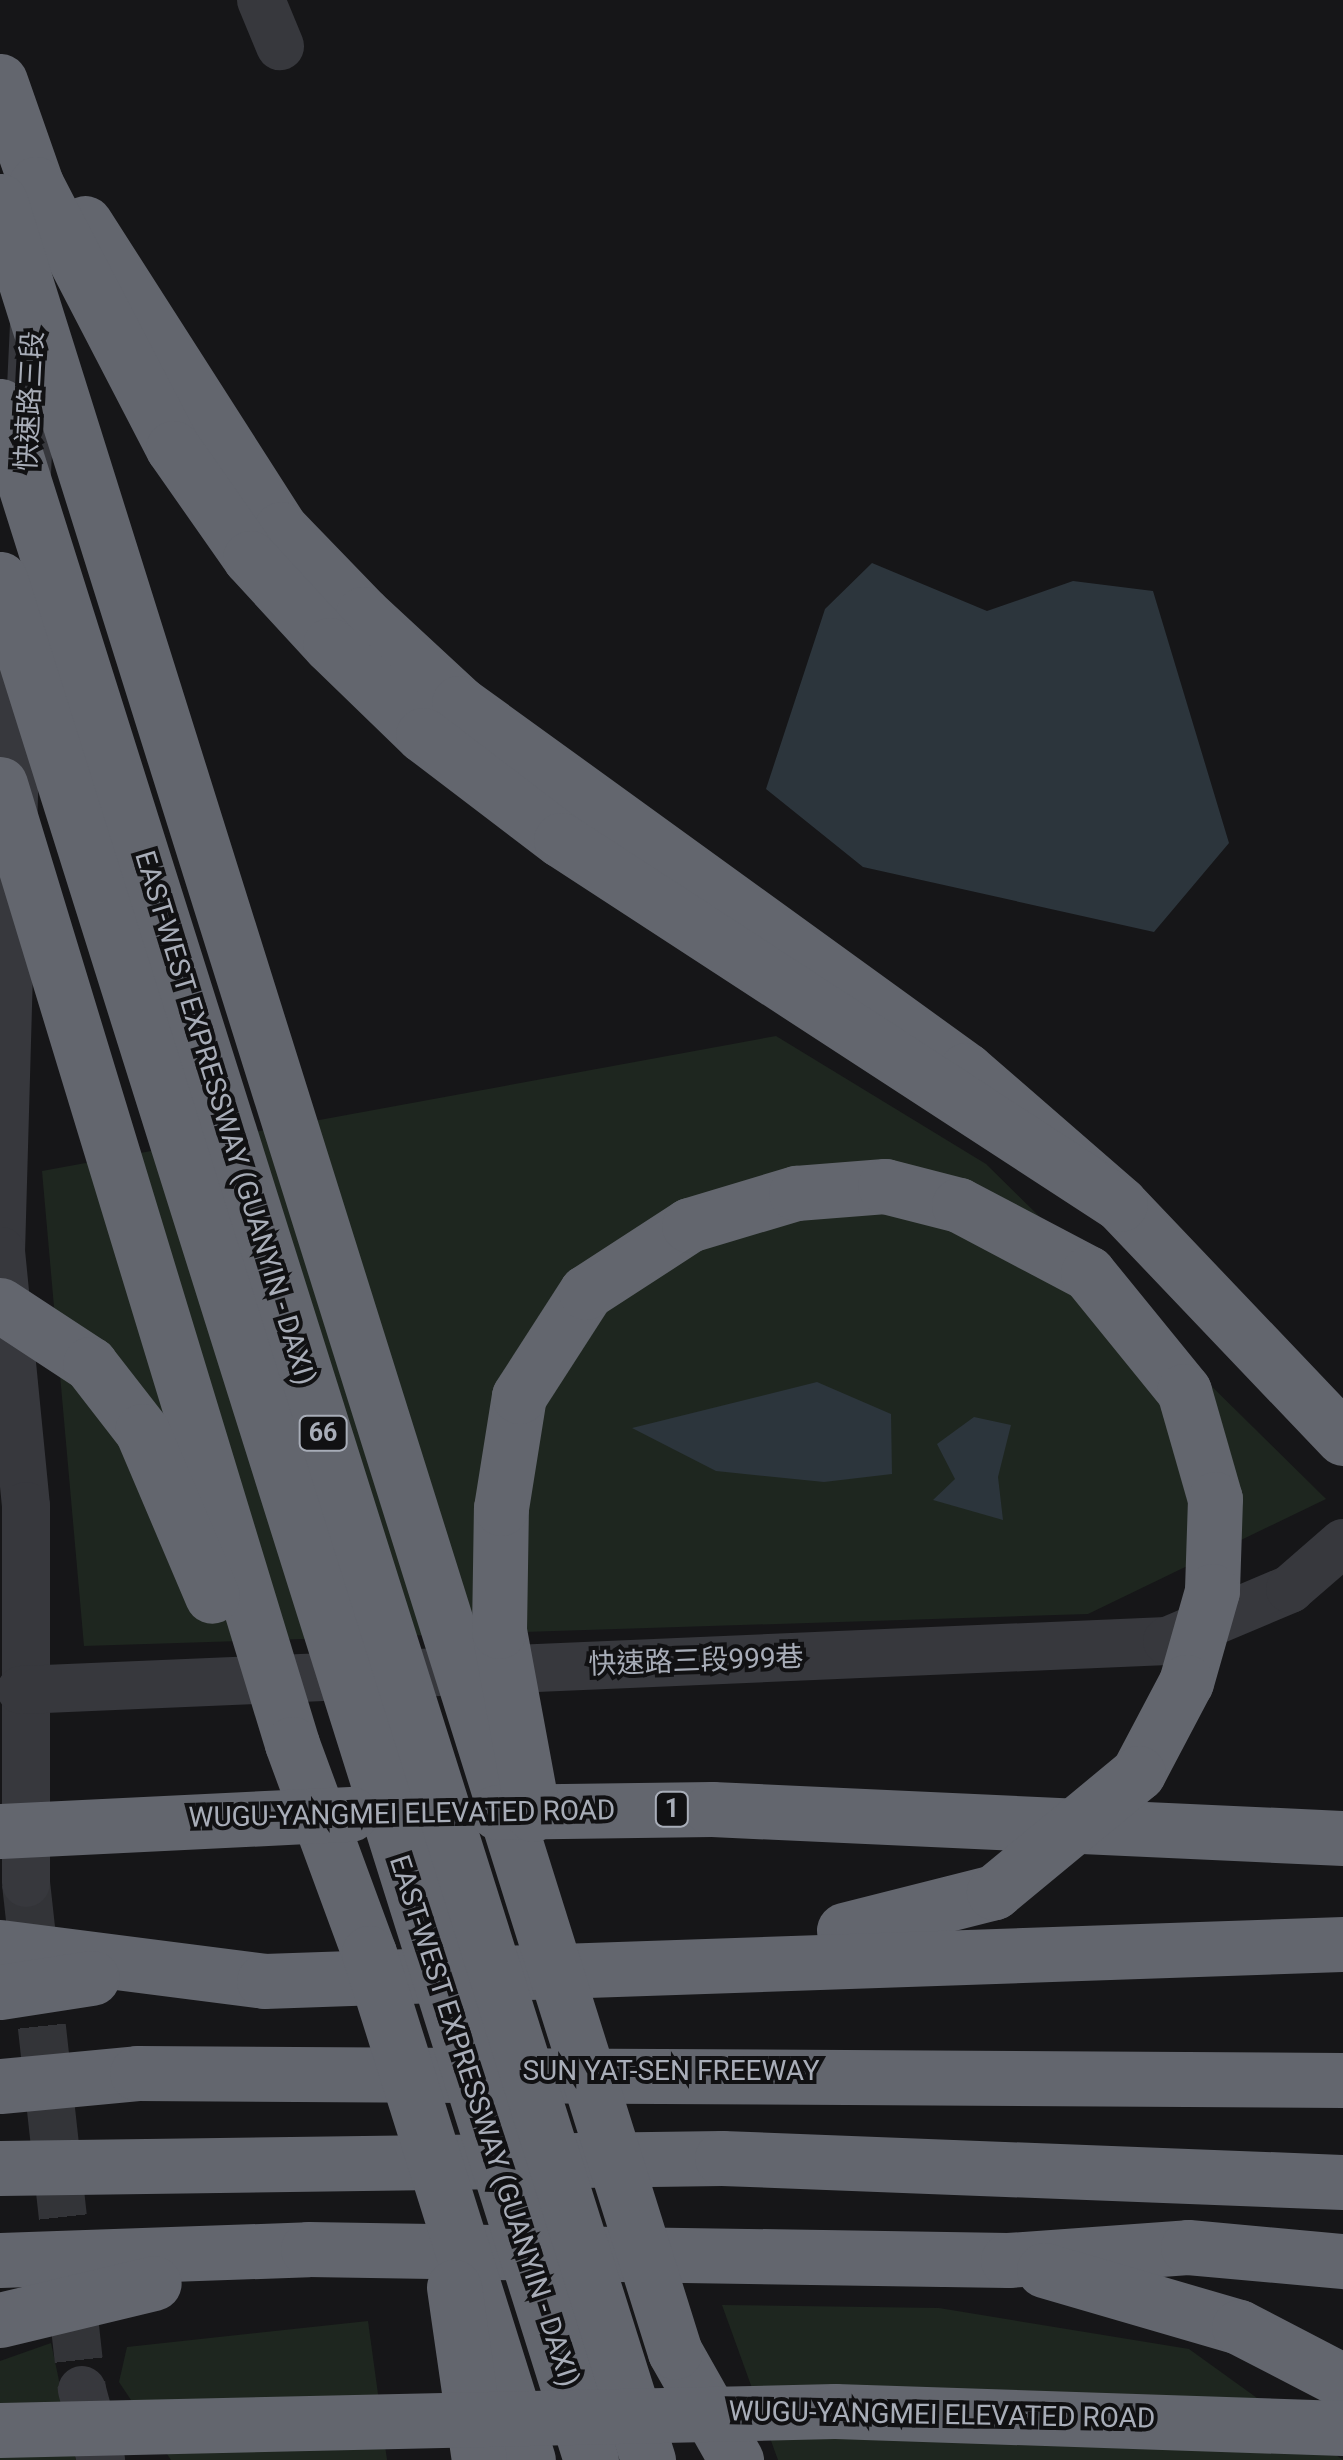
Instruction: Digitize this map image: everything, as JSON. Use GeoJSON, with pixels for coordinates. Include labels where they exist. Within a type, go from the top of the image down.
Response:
{"type":"FeatureCollection","features":[{"type":"Feature","properties":{"kind":"highway"},"geometry":{"type":"LineString","coordinates":[[0,83],[189,397],[280,529],[459,703],[966,1070],[1120,1204],[1343,1438]]}},
{"type":"Feature","properties":{"kind":"highway"},"geometry":{"type":"LineString","coordinates":[[0,83],[36,184],[173,448],[250,558],[330,646],[424,735],[561,840],[1120,1204]]}},
{"type":"Feature","properties":{"kind":"highway"},"geometry":{"type":"LineString","coordinates":[[0,201],[542,1946],[709,2460]]}},
{"type":"Feature","properties":{"kind":"highway","name":"EAST-WEST EXPRESSWAY (GUANYIN - DAXI)"},"geometry":{"type":"LineString","coordinates":[[0,406],[648,2460]]}},
{"type":"Feature","properties":{"kind":"highway","name":"EAST-WEST EXPRESSWAY (GUANYIN - DAXI)"},"geometry":{"type":"LineString","coordinates":[[0,579],[591,2460]]}},
{"type":"Feature","properties":{"kind":"highway"},"geometry":{"type":"LineString","coordinates":[[0,784],[292,1744],[446,2199],[528,2460]]}},
{"type":"Feature","properties":{"kind":"highway"},"geometry":{"type":"LineString","coordinates":[[542,1946],[539,1849],[499,1631],[501,1508],[519,1396],[586,1292],[688,1225],[796,1193],[885,1186],[959,1205],[1088,1273],[1184,1391],[1215,1499],[1212,1591],[1186,1682],[1138,1773],[994,1892],[883,1927],[783,1935],[679,1962]]}},
{"type":"Feature","properties":{"kind":"highway"},"geometry":{"type":"LineString","coordinates":[[0,1306],[90,1364],[142,1431],[231,1650],[292,1744]]}},
{"type":"Feature","properties":{"kind":"highway","name":"WUGU-YANGMEI ELEVATED ROAD"},"geometry":{"type":"LineString","coordinates":[[0,1831],[194,1816],[712,1808],[1343,1838]]}},
{"type":"Feature","properties":{"kind":"highway"},"geometry":{"type":"LineString","coordinates":[[0,1947],[264,1982],[679,1962],[1343,1944]]}},
{"type":"Feature","properties":{"kind":"highway"},"geometry":{"type":"LineString","coordinates":[[0,1992],[150,1969]]}},
{"type":"Feature","properties":{"kind":"highway","name":"SUN YAT-SEN FREEWAY"},"geometry":{"type":"LineString","coordinates":[[0,2086],[137,2073],[1343,2080]]}},
{"type":"Feature","properties":{"kind":"highway"},"geometry":{"type":"LineString","coordinates":[[0,2168],[722,2158],[1343,2182]]}},
{"type":"Feature","properties":{"kind":"highway"},"geometry":{"type":"LineString","coordinates":[[446,2199],[479,2460]]}},
{"type":"Feature","properties":{"kind":"highway"},"geometry":{"type":"LineString","coordinates":[[0,2260],[308,2249],[1008,2260],[1188,2248],[1343,2261]]}},
{"type":"Feature","properties":{"kind":"highway"},"geometry":{"type":"LineString","coordinates":[[0,2320],[308,2249]]}},
{"type":"Feature","properties":{"kind":"highway"},"geometry":{"type":"LineString","coordinates":[[1008,2260],[1239,2328],[1343,2381]]}},
{"type":"Feature","properties":{"kind":"highway"},"geometry":{"type":"LineString","coordinates":[[675,2352],[736,2460]]}},
{"type":"Feature","properties":{"kind":"highway","name":"WUGU-YANGMEI ELEVATED ROAD"},"geometry":{"type":"LineString","coordinates":[[0,2430],[835,2411],[1343,2428]]}},
{"type":"Feature","properties":{"kind":"street"},"geometry":{"type":"LineString","coordinates":[[261,0],[280,46]]}},
{"type":"Feature","properties":{"kind":"street","name":"快速路三段"},"geometry":{"type":"LineString","coordinates":[[0,152],[36,280],[5,942],[1,1248],[26,1506],[21,1690],[26,1884]]}},
{"type":"Feature","properties":{"kind":"street","name":"快速路三段999巷"},"geometry":{"type":"LineString","coordinates":[[21,1690],[1167,1641],[1290,1590],[1343,1543]]}},
{"type":"Feature","properties":{"kind":"street"},"geometry":{"type":"LineString","coordinates":[[82,2390],[101,2460]]}},
{"type":"Feature","properties":{"kind":"shaded area"},"geometry":{"type":"Polygon","coordinates":[[[872,563],[987,611],[1073,581],[1153,591],[1229,843],[1154,932],[863,867],[766,789],[825,609],[872,563]]]}},
{"type":"Feature","properties":{"kind":"shaded area"},"geometry":{"type":"Polygon","coordinates":[[[776,1036],[986,1164],[1326,1499],[1088,1614],[84,1646],[42,1171],[776,1036]]]}},
{"type":"Feature","properties":{"kind":"shaded area"},"geometry":{"type":"Polygon","coordinates":[[[817,1382],[891,1414],[892,1474],[824,1482],[716,1471],[632,1428],[817,1382]]]}},
{"type":"Feature","properties":{"kind":"shaded area"},"geometry":{"type":"Polygon","coordinates":[[[974,1417],[1011,1425],[998,1477],[1003,1520],[933,1500],[955,1479],[937,1444],[974,1417]]]}},
{"type":"Feature","properties":{"kind":"shaded area"},"geometry":{"type":"Polygon","coordinates":[[[722,2305],[939,2308],[1189,2349],[1343,2460],[778,2460],[722,2305]]]}},
{"type":"Feature","properties":{"kind":"shaded area"},"geometry":{"type":"Polygon","coordinates":[[[368,2321],[387,2460],[171,2460],[119,2382],[127,2347],[368,2321]]]}},
{"type":"Feature","properties":{"kind":"shaded area"},"geometry":{"type":"Polygon","coordinates":[[[51,2343],[76,2460],[0,2460],[0,2361],[51,2343]]]}},
{"type":"Feature","properties":{"kind":"tunnel"},"geometry":{"type":"LineString","coordinates":[[26,1883],[82,2390]]}}]}
